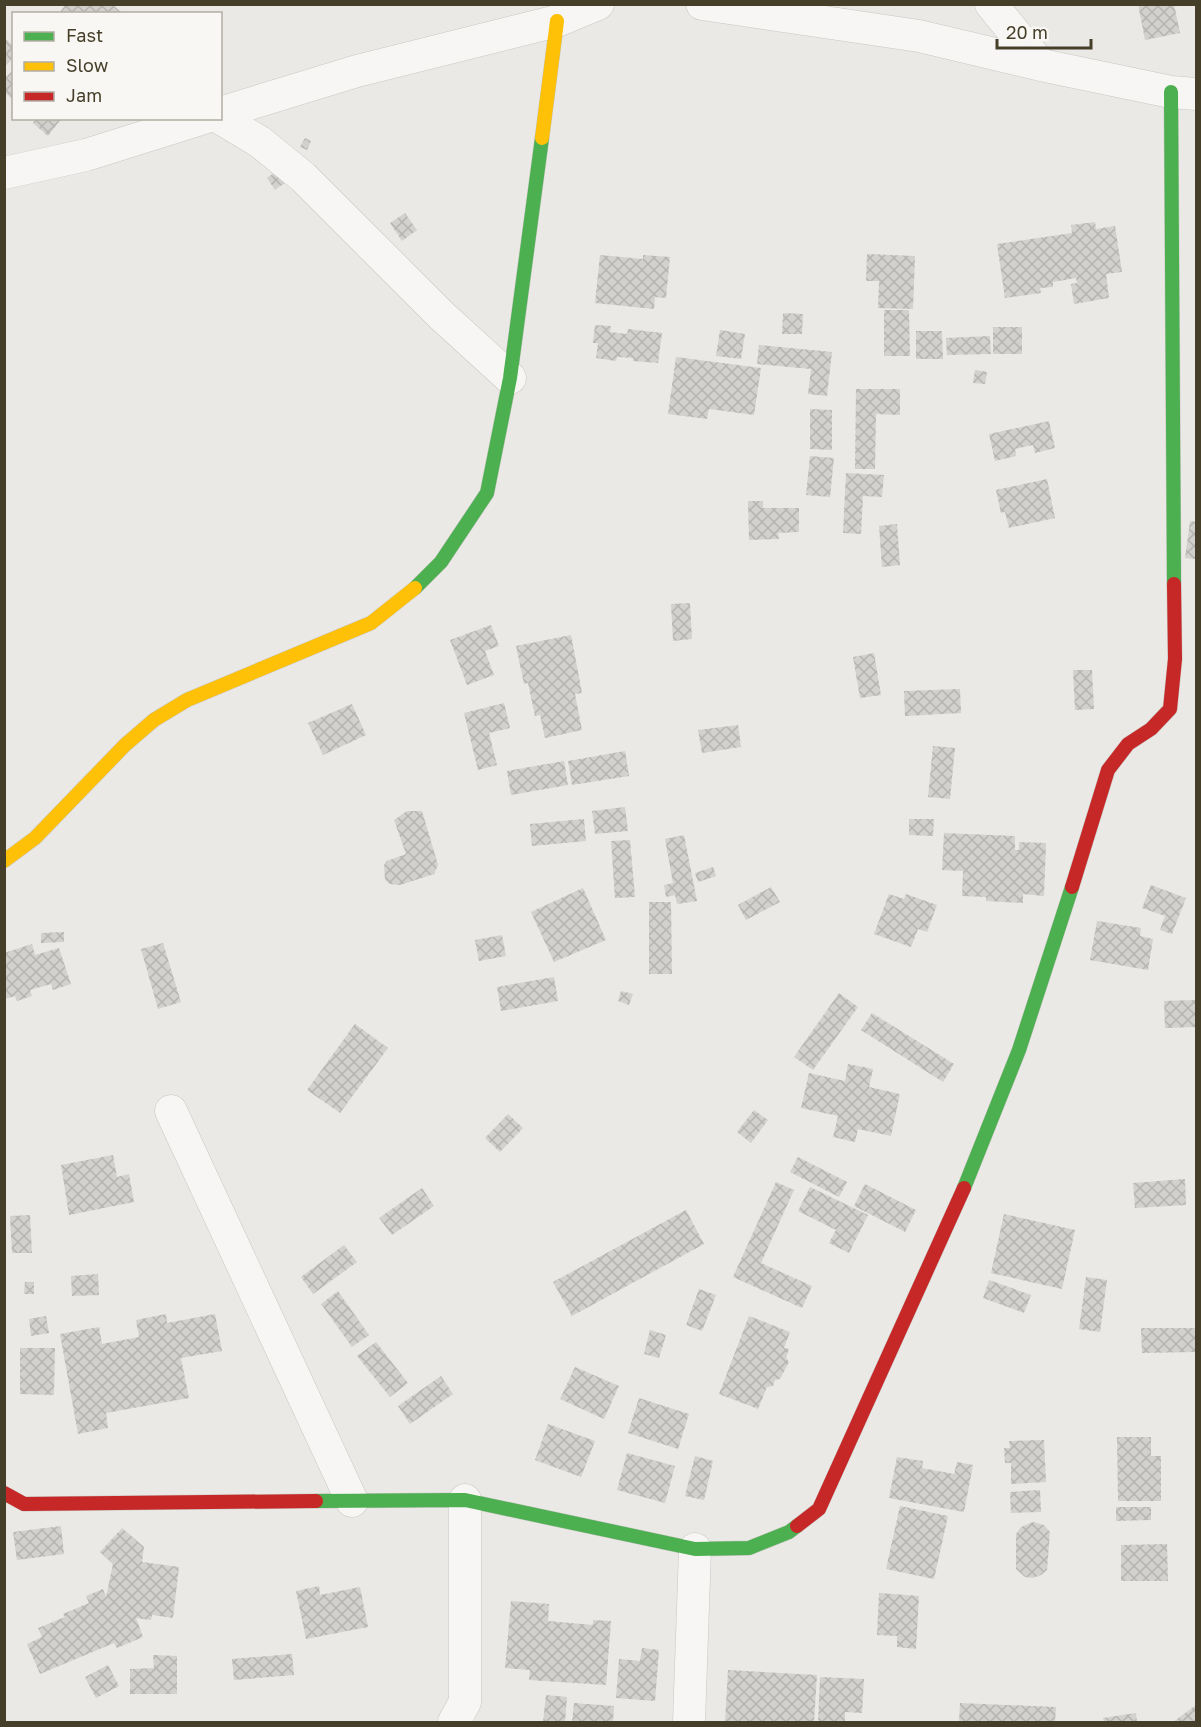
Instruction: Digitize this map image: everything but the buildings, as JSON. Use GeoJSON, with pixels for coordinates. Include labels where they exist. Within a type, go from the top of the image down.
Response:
{"type":"FeatureCollection","features":[{"type":"Feature","properties":{"kind":"street"},"geometry":{"type":"LineString","coordinates":[[222,112],[357,71],[557,21],[598,4]]}},
{"type":"Feature","properties":{"kind":"street"},"geometry":{"type":"LineString","coordinates":[[4,1493],[24,1504],[465,1500],[694,1549],[750,1548],[789,1532],[819,1509],[955,1211],[1019,1050],[1090,833],[1108,770],[1128,744],[1151,729],[1170,709],[1186,659],[1184,93],[1041,65],[919,36],[702,4]]}},
{"type":"Feature","properties":{"kind":"street"},"geometry":{"type":"LineString","coordinates":[[991,4],[1041,65]]}},
{"type":"Feature","properties":{"kind":"street"},"geometry":{"type":"LineString","coordinates":[[4,861],[35,838],[125,745],[154,720],[187,700],[371,623],[408,595],[441,562],[487,493],[510,378],[557,21]]}},
{"type":"Feature","properties":{"kind":"street"},"geometry":{"type":"LineString","coordinates":[[222,119],[260,142],[303,177],[441,315],[510,378]]}},
{"type":"Feature","properties":{"kind":"street"},"geometry":{"type":"LineString","coordinates":[[13,165],[86,155],[198,120]]}},
{"type":"Feature","properties":{"kind":"street"},"geometry":{"type":"LineString","coordinates":[[171,1112],[352,1501]]}},
{"type":"Feature","properties":{"kind":"street"},"geometry":{"type":"LineString","coordinates":[[453,1722],[465,1702],[465,1500]]}},
{"type":"Feature","properties":{"kind":"street"},"geometry":{"type":"LineString","coordinates":[[689,1722],[694,1549]]}},
{"type":"Feature","properties":{"kind":"traffic: fast"},"geometry":{"type":"LineString","coordinates":[[1171,92],[1174,584]]}},
{"type":"Feature","properties":{"kind":"traffic: fast"},"geometry":{"type":"LineString","coordinates":[[415,588],[441,562],[487,493],[510,378],[542,138]]}},
{"type":"Feature","properties":{"kind":"traffic: fast"},"geometry":{"type":"LineString","coordinates":[[964,1188],[1019,1050],[1072,887]]}},
{"type":"Feature","properties":{"kind":"traffic: fast"},"geometry":{"type":"LineString","coordinates":[[316,1501],[465,1500],[695,1549],[749,1548],[789,1532],[797,1526]]}},
{"type":"Feature","properties":{"kind":"traffic: slow"},"geometry":{"type":"LineString","coordinates":[[542,138],[557,21]]}},
{"type":"Feature","properties":{"kind":"traffic: slow"},"geometry":{"type":"LineString","coordinates":[[4,861],[35,838],[125,745],[154,720],[187,700],[371,623],[415,588]]}},
{"type":"Feature","properties":{"kind":"traffic: jam"},"geometry":{"type":"LineString","coordinates":[[1072,887],[1108,770],[1128,744],[1151,729],[1170,709],[1175,659],[1174,584]]}},
{"type":"Feature","properties":{"kind":"traffic: jam"},"geometry":{"type":"LineString","coordinates":[[797,1526],[819,1509],[964,1188]]}},
{"type":"Feature","properties":{"kind":"traffic: jam"},"geometry":{"type":"LineString","coordinates":[[4,1493],[24,1504],[316,1501]]}}]}
